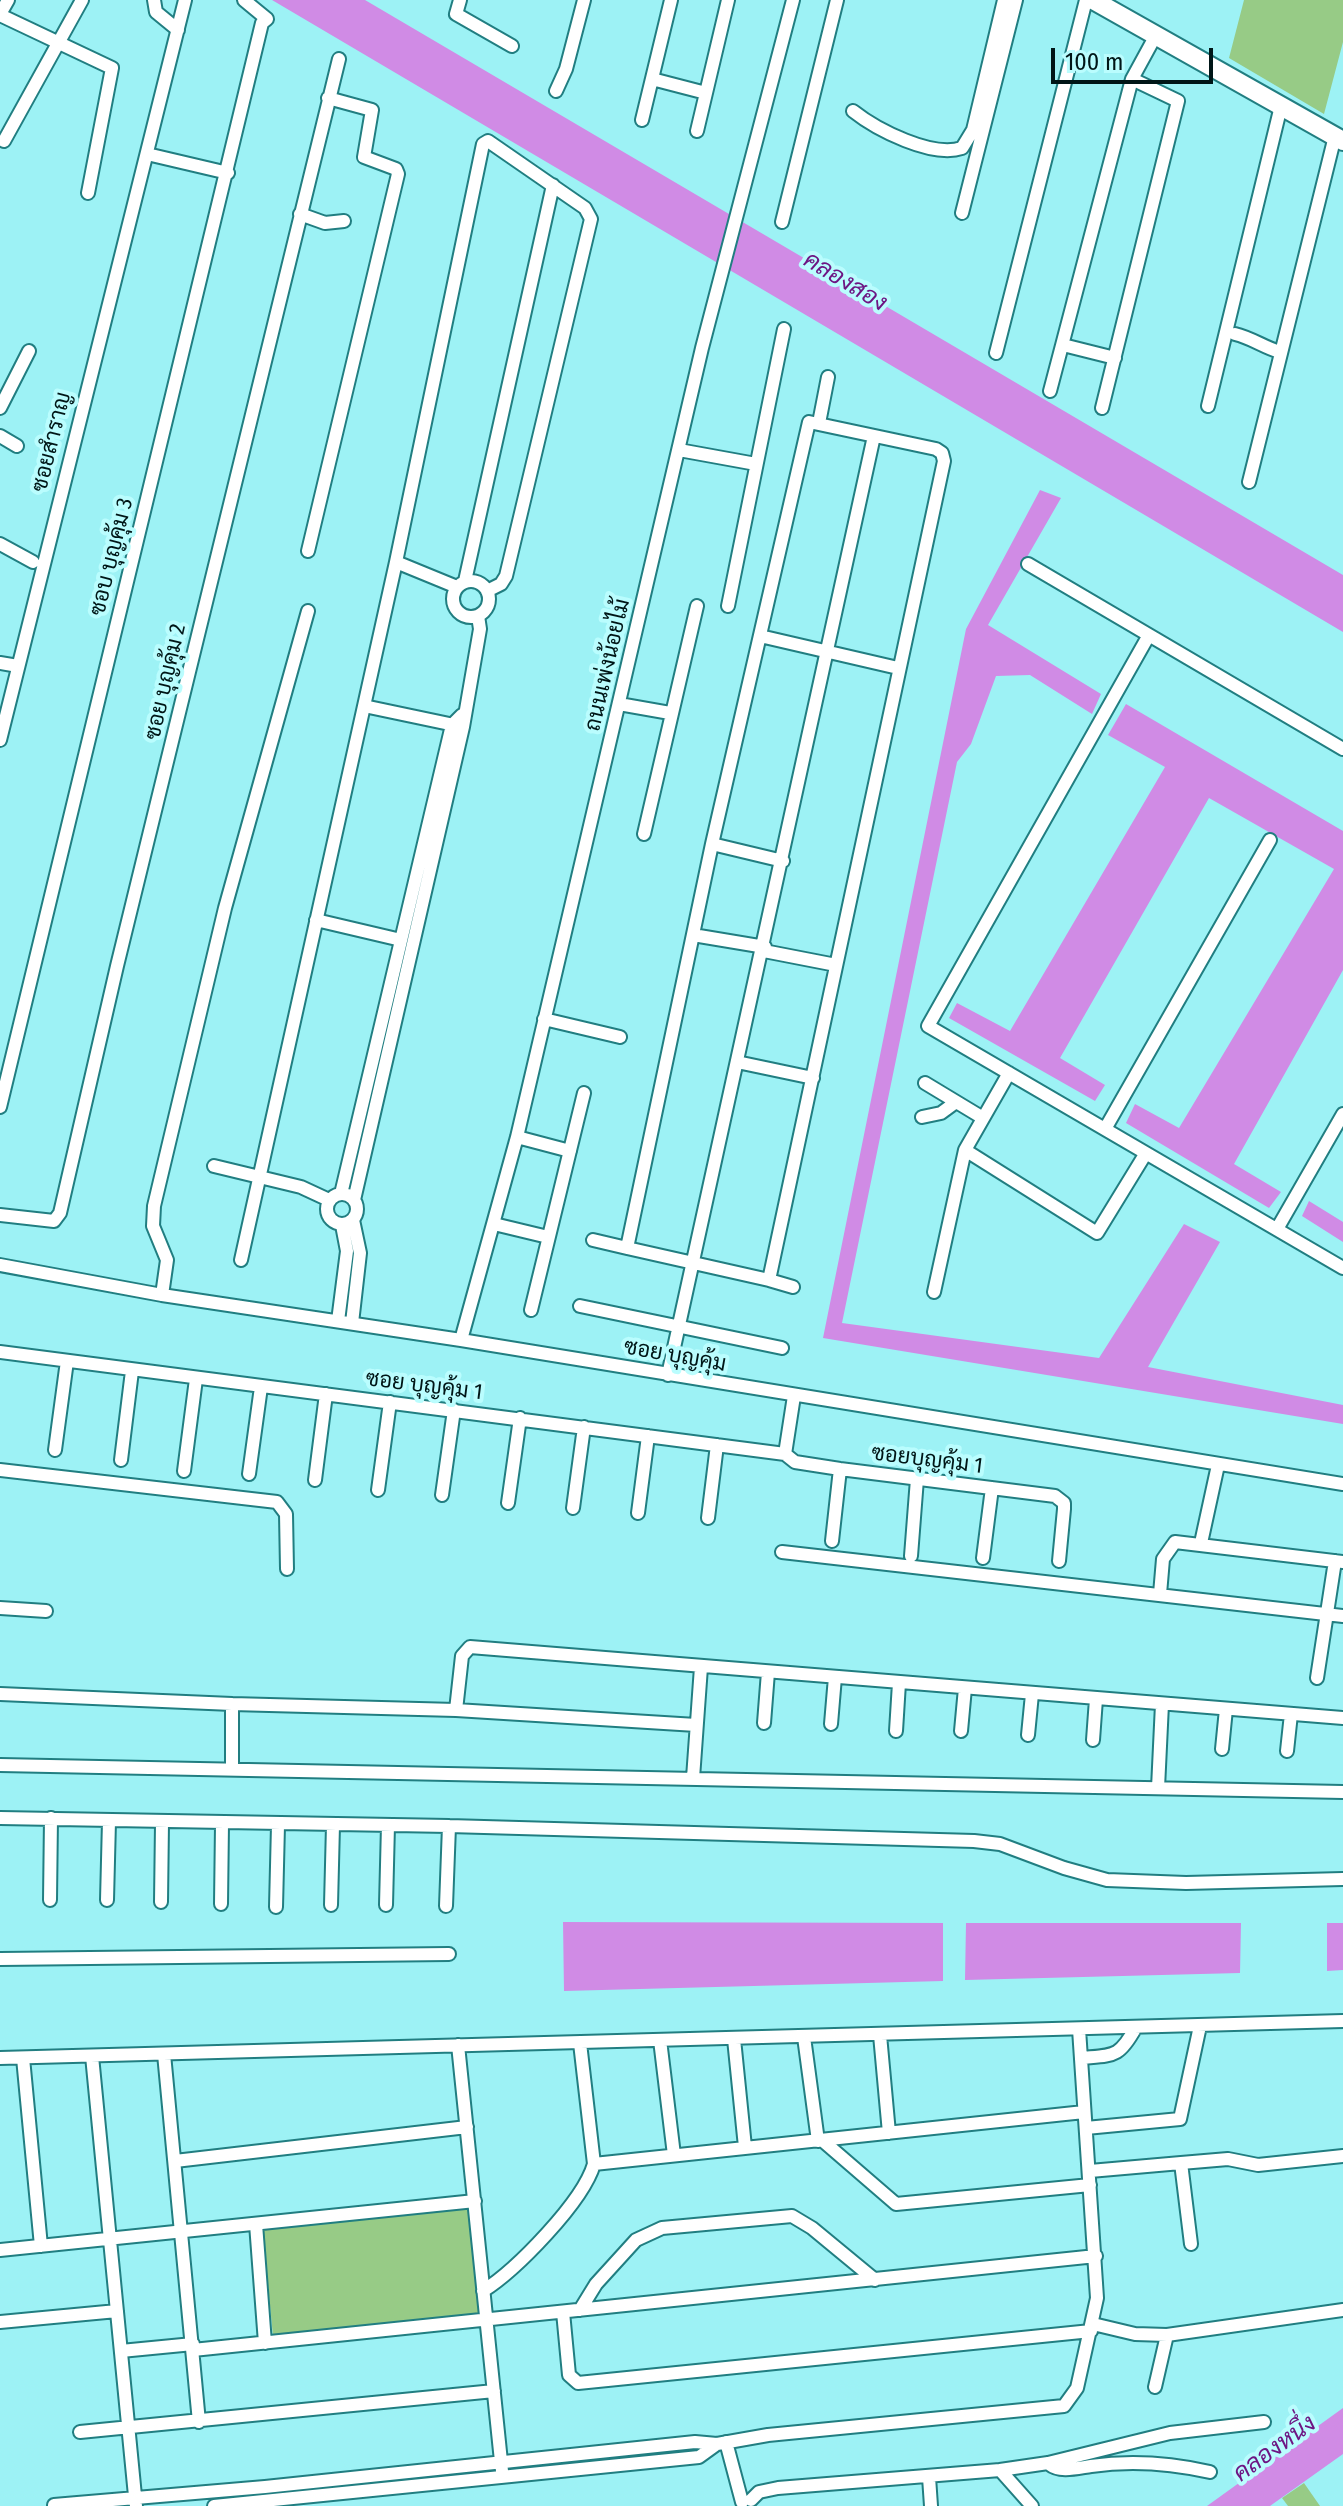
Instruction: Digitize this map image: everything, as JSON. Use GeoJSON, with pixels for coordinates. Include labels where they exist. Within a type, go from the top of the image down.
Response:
{"type":"FeatureCollection","features":[{"type":"Feature","properties":{"kind":"street"},"geometry":{"type":"LineString","coordinates":[[8,0],[0,15],[110,66],[113,72],[88,193]]}},
{"type":"Feature","properties":{"kind":"street"},"geometry":{"type":"LineString","coordinates":[[4,141],[82,0]]}},
{"type":"Feature","properties":{"kind":"street"},"geometry":{"type":"LineString","coordinates":[[154,0],[156,12],[178,30]]}},
{"type":"Feature","properties":{"kind":"street","name":"ซอยสำราญ"},"geometry":{"type":"LineString","coordinates":[[0,740],[185,0]]}},
{"type":"Feature","properties":{"kind":"street","name":"ซอบ บุญคุ้ม 3"},"geometry":{"type":"LineString","coordinates":[[0,1107],[262,23],[267,19],[244,0]]}},
{"type":"Feature","properties":{"kind":"street"},"geometry":{"type":"LineString","coordinates":[[460,0],[456,14],[512,46]]}},
{"type":"Feature","properties":{"kind":"street"},"geometry":{"type":"LineString","coordinates":[[556,91],[566,69],[584,0]]}},
{"type":"Feature","properties":{"kind":"street"},"geometry":{"type":"LineString","coordinates":[[642,120],[671,0]]}},
{"type":"Feature","properties":{"kind":"street"},"geometry":{"type":"LineString","coordinates":[[697,131],[728,0]]}},
{"type":"Feature","properties":{"kind":"street","name":"ถนนเพ่งน้อยไม้"},"geometry":{"type":"LineString","coordinates":[[461,1340],[517,1137],[719,282],[793,0]]}},
{"type":"Feature","properties":{"kind":"street"},"geometry":{"type":"LineString","coordinates":[[782,222],[837,0]]}},
{"type":"Feature","properties":{"kind":"street"},"geometry":{"type":"LineString","coordinates":[[853,111],[875,128],[900,139],[952,150],[962,148],[973,130],[1004,0]]}},
{"type":"Feature","properties":{"kind":"street"},"geometry":{"type":"LineString","coordinates":[[962,213],[1016,0]]}},
{"type":"Feature","properties":{"kind":"street"},"geometry":{"type":"LineString","coordinates":[[996,353],[1086,0]]}},
{"type":"Feature","properties":{"kind":"street"},"geometry":{"type":"LineString","coordinates":[[1093,0],[1339,139],[1280,352],[1249,482]]}},
{"type":"Feature","properties":{"kind":"street"},"geometry":{"type":"LineString","coordinates":[[1050,391],[1132,79],[1156,35]]}},
{"type":"Feature","properties":{"kind":"street","name":"ซอย บุญคุ้ม 2"},"geometry":{"type":"LineString","coordinates":[[0,1215],[54,1221],[60,1213],[339,59]]}},
{"type":"Feature","properties":{"kind":"street"},"geometry":{"type":"LineString","coordinates":[[652,79],[706,93]]}},
{"type":"Feature","properties":{"kind":"street"},"geometry":{"type":"LineString","coordinates":[[1102,408],[1178,101],[1132,79]]}},
{"type":"Feature","properties":{"kind":"street"},"geometry":{"type":"LineString","coordinates":[[308,551],[398,174],[396,169],[364,157],[374,118],[372,110],[328,98]]}},
{"type":"Feature","properties":{"kind":"street"},"geometry":{"type":"LineString","coordinates":[[1208,406],[1281,106]]}},
{"type":"Feature","properties":{"kind":"street"},"geometry":{"type":"LineString","coordinates":[[241,1260],[396,562],[483,144],[492,142],[585,208],[591,219],[506,576],[501,584],[487,591]]}},
{"type":"Feature","properties":{"kind":"street"},"geometry":{"type":"LineString","coordinates":[[147,154],[228,173]]}},
{"type":"Feature","properties":{"kind":"street"},"geometry":{"type":"LineString","coordinates":[[396,562],[461,584],[476,581],[487,591],[487,607],[478,616],[468,617],[457,611],[452,598],[461,584],[553,185]]}},
{"type":"Feature","properties":{"kind":"street"},"geometry":{"type":"LineString","coordinates":[[300,214],[325,223],[344,221]]}},
{"type":"Feature","properties":{"kind":"street"},"geometry":{"type":"LineString","coordinates":[[728,606],[784,329]]}},
{"type":"Feature","properties":{"kind":"street"},"geometry":{"type":"LineString","coordinates":[[1235,334],[1256,339],[1263,347],[1280,352]]}},
{"type":"Feature","properties":{"kind":"street"},"geometry":{"type":"LineString","coordinates":[[1063,345],[1115,358]]}},
{"type":"Feature","properties":{"kind":"street"},"geometry":{"type":"LineString","coordinates":[[0,408],[29,351]]}},
{"type":"Feature","properties":{"kind":"street"},"geometry":{"type":"LineString","coordinates":[[819,423],[828,377]]}},
{"type":"Feature","properties":{"kind":"street"},"geometry":{"type":"LineString","coordinates":[[627,1248],[712,844],[807,425],[809,422],[819,423],[936,449],[942,453],[944,461],[769,1280]]}},
{"type":"Feature","properties":{"kind":"street"},"geometry":{"type":"LineString","coordinates":[[668,1375],[764,949],[874,436]]}},
{"type":"Feature","properties":{"kind":"street"},"geometry":{"type":"LineString","coordinates":[[1,440],[17,446]]}},
{"type":"Feature","properties":{"kind":"street"},"geometry":{"type":"LineString","coordinates":[[679,450],[756,464]]}},
{"type":"Feature","properties":{"kind":"street"},"geometry":{"type":"LineString","coordinates":[[0,544],[33,562]]}},
{"type":"Feature","properties":{"kind":"street"},"geometry":{"type":"LineString","coordinates":[[1028,564],[1343,749]]}},
{"type":"Feature","properties":{"kind":"street"},"geometry":{"type":"LineString","coordinates":[[644,834],[697,606]]}},
{"type":"Feature","properties":{"kind":"street"},"geometry":{"type":"LineString","coordinates":[[162,1295],[167,1260],[153,1226],[154,1206],[225,908],[308,611]]}},
{"type":"Feature","properties":{"kind":"street"},"geometry":{"type":"LineString","coordinates":[[338,1321],[348,1222],[357,1212],[354,1200],[480,629],[478,616]]}},
{"type":"Feature","properties":{"kind":"street"},"geometry":{"type":"LineString","coordinates":[[1149,635],[928,1023],[930,1029],[1343,1268]]}},
{"type":"Feature","properties":{"kind":"street"},"geometry":{"type":"LineString","coordinates":[[760,636],[898,668]]}},
{"type":"Feature","properties":{"kind":"street"},"geometry":{"type":"LineString","coordinates":[[0,663],[18,666]]}},
{"type":"Feature","properties":{"kind":"street"},"geometry":{"type":"LineString","coordinates":[[619,704],[670,713]]}},
{"type":"Feature","properties":{"kind":"street"},"geometry":{"type":"LineString","coordinates":[[364,706],[459,723]]}},
{"type":"Feature","properties":{"kind":"street"},"geometry":{"type":"LineString","coordinates":[[341,1194],[401,940],[459,723]]}},
{"type":"Feature","properties":{"kind":"street"},"geometry":{"type":"LineString","coordinates":[[1105,1129],[1270,840]]}},
{"type":"Feature","properties":{"kind":"street"},"geometry":{"type":"LineString","coordinates":[[712,844],[783,861]]}},
{"type":"Feature","properties":{"kind":"street"},"geometry":{"type":"LineString","coordinates":[[316,920],[401,940]]}},
{"type":"Feature","properties":{"kind":"street"},"geometry":{"type":"LineString","coordinates":[[693,935],[836,965]]}},
{"type":"Feature","properties":{"kind":"street"},"geometry":{"type":"LineString","coordinates":[[544,1019],[620,1037]]}},
{"type":"Feature","properties":{"kind":"street"},"geometry":{"type":"LineString","coordinates":[[737,1062],[813,1078]]}},
{"type":"Feature","properties":{"kind":"street"},"geometry":{"type":"LineString","coordinates":[[934,1292],[965,1150],[1009,1073]]}},
{"type":"Feature","properties":{"kind":"street"},"geometry":{"type":"LineString","coordinates":[[925,1083],[983,1118]]}},
{"type":"Feature","properties":{"kind":"street"},"geometry":{"type":"LineString","coordinates":[[531,1310],[584,1093]]}},
{"type":"Feature","properties":{"kind":"street"},"geometry":{"type":"LineString","coordinates":[[922,1117],[941,1113],[956,1102]]}},
{"type":"Feature","properties":{"kind":"street"},"geometry":{"type":"LineString","coordinates":[[1277,1229],[1343,1114]]}},
{"type":"Feature","properties":{"kind":"street"},"geometry":{"type":"LineString","coordinates":[[517,1137],[570,1151]]}},
{"type":"Feature","properties":{"kind":"street"},"geometry":{"type":"LineString","coordinates":[[965,1150],[1097,1233],[1146,1153]]}},
{"type":"Feature","properties":{"kind":"street"},"geometry":{"type":"LineString","coordinates":[[214,1166],[301,1187],[329,1200]]}},
{"type":"Feature","properties":{"kind":"street"},"geometry":{"type":"LineString","coordinates":[[341,1194],[354,1200]]}},
{"type":"Feature","properties":{"kind":"street"},"geometry":{"type":"LineString","coordinates":[[329,1200],[341,1194]]}},
{"type":"Feature","properties":{"kind":"street"},"geometry":{"type":"LineString","coordinates":[[329,1200],[327,1214],[333,1222],[348,1222]]}},
{"type":"Feature","properties":{"kind":"street"},"geometry":{"type":"LineString","coordinates":[[348,1222],[360,1253],[352,1323]]}},
{"type":"Feature","properties":{"kind":"street"},"geometry":{"type":"LineString","coordinates":[[494,1224],[548,1237]]}},
{"type":"Feature","properties":{"kind":"street"},"geometry":{"type":"LineString","coordinates":[[593,1240],[793,1287]]}},
{"type":"Feature","properties":{"kind":"street","name":"ซอย บุญคุ้ม"},"geometry":{"type":"LineString","coordinates":[[0,1265],[162,1295],[461,1340],[1343,1484]]}},
{"type":"Feature","properties":{"kind":"street"},"geometry":{"type":"LineString","coordinates":[[580,1306],[782,1348]]}},
{"type":"Feature","properties":{"kind":"street","name":"ซอย บุญคุ้ม 1"},"geometry":{"type":"LineString","coordinates":[[0,1352],[520,1418],[790,1458]]}},
{"type":"Feature","properties":{"kind":"street"},"geometry":{"type":"LineString","coordinates":[[55,1450],[67,1361]]}},
{"type":"Feature","properties":{"kind":"street"},"geometry":{"type":"LineString","coordinates":[[121,1460],[132,1371]]}},
{"type":"Feature","properties":{"kind":"street"},"geometry":{"type":"LineString","coordinates":[[184,1471],[196,1379]]}},
{"type":"Feature","properties":{"kind":"street"},"geometry":{"type":"LineString","coordinates":[[249,1474],[261,1387]]}},
{"type":"Feature","properties":{"kind":"street"},"geometry":{"type":"LineString","coordinates":[[315,1480],[326,1394]]}},
{"type":"Feature","properties":{"kind":"street"},"geometry":{"type":"LineString","coordinates":[[790,1458],[794,1396]]}},
{"type":"Feature","properties":{"kind":"street"},"geometry":{"type":"LineString","coordinates":[[378,1490],[390,1402]]}},
{"type":"Feature","properties":{"kind":"street"},"geometry":{"type":"LineString","coordinates":[[442,1495],[454,1410]]}},
{"type":"Feature","properties":{"kind":"street"},"geometry":{"type":"LineString","coordinates":[[508,1503],[520,1418]]}},
{"type":"Feature","properties":{"kind":"street"},"geometry":{"type":"LineString","coordinates":[[573,1508],[584,1427]]}},
{"type":"Feature","properties":{"kind":"street"},"geometry":{"type":"LineString","coordinates":[[638,1513],[648,1436]]}},
{"type":"Feature","properties":{"kind":"street"},"geometry":{"type":"LineString","coordinates":[[708,1518],[717,1445]]}},
{"type":"Feature","properties":{"kind":"street","name":"ซอยบุญคุ้ม 1"},"geometry":{"type":"LineString","coordinates":[[790,1458],[840,1469],[1055,1496],[1064,1503],[1059,1561]]}},
{"type":"Feature","properties":{"kind":"street"},"geometry":{"type":"LineString","coordinates":[[1201,1543],[1218,1465]]}},
{"type":"Feature","properties":{"kind":"street"},"geometry":{"type":"LineString","coordinates":[[832,1541],[840,1469]]}},
{"type":"Feature","properties":{"kind":"street"},"geometry":{"type":"LineString","coordinates":[[0,1470],[272,1500],[282,1504],[286,1514],[287,1569]]}},
{"type":"Feature","properties":{"kind":"street"},"geometry":{"type":"LineString","coordinates":[[911,1556],[917,1479]]}},
{"type":"Feature","properties":{"kind":"street"},"geometry":{"type":"LineString","coordinates":[[983,1558],[992,1488]]}},
{"type":"Feature","properties":{"kind":"street"},"geometry":{"type":"LineString","coordinates":[[1160,1594],[1163,1559],[1170,1545],[1201,1543],[1339,1562],[1336,1615],[1317,1678]]}},
{"type":"Feature","properties":{"kind":"street"},"geometry":{"type":"LineString","coordinates":[[782,1552],[1336,1615]]}},
{"type":"Feature","properties":{"kind":"street"},"geometry":{"type":"LineString","coordinates":[[0,1608],[46,1611]]}},
{"type":"Feature","properties":{"kind":"street"},"geometry":{"type":"LineString","coordinates":[[456,1710],[462,1656],[470,1647],[1343,1718]]}},
{"type":"Feature","properties":{"kind":"street"},"geometry":{"type":"LineString","coordinates":[[693,1778],[701,1667]]}},
{"type":"Feature","properties":{"kind":"street"},"geometry":{"type":"LineString","coordinates":[[764,1723],[768,1672]]}},
{"type":"Feature","properties":{"kind":"street"},"geometry":{"type":"LineString","coordinates":[[831,1724],[835,1677]]}},
{"type":"Feature","properties":{"kind":"street"},"geometry":{"type":"LineString","coordinates":[[896,1731],[899,1683]]}},
{"type":"Feature","properties":{"kind":"street"},"geometry":{"type":"LineString","coordinates":[[961,1731],[965,1688]]}},
{"type":"Feature","properties":{"kind":"street"},"geometry":{"type":"LineString","coordinates":[[0,1694],[456,1710],[696,1725]]}},
{"type":"Feature","properties":{"kind":"street"},"geometry":{"type":"LineString","coordinates":[[1028,1735],[1032,1694]]}},
{"type":"Feature","properties":{"kind":"street"},"geometry":{"type":"LineString","coordinates":[[1093,1740],[1096,1699]]}},
{"type":"Feature","properties":{"kind":"street"},"geometry":{"type":"LineString","coordinates":[[232,1704],[232,1769]]}},
{"type":"Feature","properties":{"kind":"street"},"geometry":{"type":"LineString","coordinates":[[1158,1788],[1162,1704]]}},
{"type":"Feature","properties":{"kind":"street"},"geometry":{"type":"LineString","coordinates":[[1222,1749],[1226,1709]]}},
{"type":"Feature","properties":{"kind":"street"},"geometry":{"type":"LineString","coordinates":[[1287,1751],[1291,1714]]}},
{"type":"Feature","properties":{"kind":"street"},"geometry":{"type":"LineString","coordinates":[[0,1765],[1343,1792]]}},
{"type":"Feature","properties":{"kind":"street"},"geometry":{"type":"LineString","coordinates":[[0,1818],[449,1826],[974,1841],[1000,1844],[1107,1880],[1186,1883],[1343,1879]]}},
{"type":"Feature","properties":{"kind":"street"},"geometry":{"type":"LineString","coordinates":[[50,1900],[51,1818]]}},
{"type":"Feature","properties":{"kind":"street"},"geometry":{"type":"LineString","coordinates":[[107,1900],[109,1821]]}},
{"type":"Feature","properties":{"kind":"street"},"geometry":{"type":"LineString","coordinates":[[161,1902],[162,1823]]}},
{"type":"Feature","properties":{"kind":"street"},"geometry":{"type":"LineString","coordinates":[[221,1904],[222,1824]]}},
{"type":"Feature","properties":{"kind":"street"},"geometry":{"type":"LineString","coordinates":[[276,1907],[278,1825]]}},
{"type":"Feature","properties":{"kind":"street"},"geometry":{"type":"LineString","coordinates":[[331,1905],[333,1825]]}},
{"type":"Feature","properties":{"kind":"street"},"geometry":{"type":"LineString","coordinates":[[386,1905],[388,1825]]}},
{"type":"Feature","properties":{"kind":"street"},"geometry":{"type":"LineString","coordinates":[[446,1906],[449,1826]]}},
{"type":"Feature","properties":{"kind":"street"},"geometry":{"type":"LineString","coordinates":[[0,1959],[449,1954]]}},
{"type":"Feature","properties":{"kind":"street"},"geometry":{"type":"LineString","coordinates":[[0,2058],[1343,2021]]}},
{"type":"Feature","properties":{"kind":"street"},"geometry":{"type":"LineString","coordinates":[[1086,2128],[1180,2119],[1200,2026]]}},
{"type":"Feature","properties":{"kind":"street"},"geometry":{"type":"LineString","coordinates":[[1081,2058],[1121,2052],[1136,2027]]}},
{"type":"Feature","properties":{"kind":"street"},"geometry":{"type":"LineString","coordinates":[[54,2505],[135,2502],[502,2470],[699,2457],[722,2443],[1064,2406],[1074,2396],[1092,2327],[1096,2256],[1079,2029]]}},
{"type":"Feature","properties":{"kind":"street"},"geometry":{"type":"LineString","coordinates":[[880,2035],[889,2133]]}},
{"type":"Feature","properties":{"kind":"street"},"geometry":{"type":"LineString","coordinates":[[804,2037],[820,2141],[896,2204],[1090,2185]]}},
{"type":"Feature","properties":{"kind":"street"},"geometry":{"type":"LineString","coordinates":[[734,2039],[745,2147]]}},
{"type":"Feature","properties":{"kind":"street"},"geometry":{"type":"LineString","coordinates":[[660,2040],[674,2155]]}},
{"type":"Feature","properties":{"kind":"street"},"geometry":{"type":"LineString","coordinates":[[483,2291],[515,2268],[571,2203],[594,2164],[580,2043]]}},
{"type":"Feature","properties":{"kind":"street"},"geometry":{"type":"LineString","coordinates":[[458,2045],[502,2470]]}},
{"type":"Feature","properties":{"kind":"street"},"geometry":{"type":"LineString","coordinates":[[164,2054],[199,2422]]}},
{"type":"Feature","properties":{"kind":"street"},"geometry":{"type":"LineString","coordinates":[[92,2056],[135,2502]]}},
{"type":"Feature","properties":{"kind":"street"},"geometry":{"type":"LineString","coordinates":[[23,2058],[41,2246]]}},
{"type":"Feature","properties":{"kind":"street"},"geometry":{"type":"LineString","coordinates":[[594,2164],[1084,2112]]}},
{"type":"Feature","properties":{"kind":"street"},"geometry":{"type":"LineString","coordinates":[[175,2161],[467,2127]]}},
{"type":"Feature","properties":{"kind":"street"},"geometry":{"type":"LineString","coordinates":[[1090,2171],[1228,2159],[1258,2165],[1343,2156]]}},
{"type":"Feature","properties":{"kind":"street"},"geometry":{"type":"LineString","coordinates":[[1181,2163],[1191,2244]]}},
{"type":"Feature","properties":{"kind":"street"},"geometry":{"type":"LineString","coordinates":[[0,2250],[475,2201]]}},
{"type":"Feature","properties":{"kind":"street"},"geometry":{"type":"LineString","coordinates":[[580,2310],[596,2284],[636,2240],[662,2228],[792,2216],[812,2228],[875,2280]]}},
{"type":"Feature","properties":{"kind":"street"},"geometry":{"type":"LineString","coordinates":[[256,2224],[265,2343]]}},
{"type":"Feature","properties":{"kind":"street"},"geometry":{"type":"LineString","coordinates":[[121,2351],[265,2343],[1096,2256]]}},
{"type":"Feature","properties":{"kind":"street"},"geometry":{"type":"LineString","coordinates":[[563,2312],[569,2375],[578,2383],[1092,2327],[1167,2335],[1343,2310]]}},
{"type":"Feature","properties":{"kind":"street"},"geometry":{"type":"LineString","coordinates":[[0,2322],[117,2311]]}},
{"type":"Feature","properties":{"kind":"street"},"geometry":{"type":"LineString","coordinates":[[1155,2387],[1167,2335]]}},
{"type":"Feature","properties":{"kind":"street"},"geometry":{"type":"LineString","coordinates":[[80,2432],[494,2391]]}},
{"type":"Feature","properties":{"kind":"street"},"geometry":{"type":"LineString","coordinates":[[722,2443],[747,2504],[759,2492],[778,2488],[1000,2470],[1048,2463],[1170,2433],[1264,2422]]}},
{"type":"Feature","properties":{"kind":"street"},"geometry":{"type":"LineString","coordinates":[[1048,2463],[1061,2469],[1119,2462],[1160,2462],[1210,2472]]}},
{"type":"Feature","properties":{"kind":"street"},"geometry":{"type":"LineString","coordinates":[[214,2506],[284,2502],[502,2470]]}},
{"type":"Feature","properties":{"kind":"street"},"geometry":{"type":"LineString","coordinates":[[1000,2470],[1032,2506]]}},
{"type":"Feature","properties":{"kind":"street"},"geometry":{"type":"LineString","coordinates":[[929,2477],[931,2506]]}},
{"type":"Feature","properties":{"kind":"green space"},"geometry":{"type":"Polygon","coordinates":[[[1244,0],[1343,0],[1343,42],[1324,114],[1229,58],[1244,0]]]}},
{"type":"Feature","properties":{"kind":"green space"},"geometry":{"type":"Polygon","coordinates":[[[471,2204],[484,2319],[274,2346],[262,2225],[471,2204]]]}},
{"type":"Feature","properties":{"kind":"green space"},"geometry":{"type":"Polygon","coordinates":[[[1304,2483],[1320,2506],[1288,2506],[1282,2498],[1304,2483]]]}},
{"type":"Feature","properties":{"kind":"shaded area"},"geometry":{"type":"Polygon","coordinates":[[[272,0],[365,0],[1343,575],[1343,632],[272,0]]]}},
{"type":"Feature","properties":{"kind":"shaded area"},"geometry":{"type":"Polygon","coordinates":[[[1040,490],[1061,498],[988,625],[1101,694],[1092,714],[1030,675],[996,676],[971,744],[957,762],[842,1323],[1099,1358],[1184,1224],[1220,1242],[1148,1367],[1343,1405],[1343,1424],[823,1338],[966,629],[1040,490]]]}},
{"type":"Feature","properties":{"kind":"shaded area"},"geometry":{"type":"Polygon","coordinates":[[[1126,704],[1343,831],[1343,970],[1234,1164],[1281,1192],[1269,1208],[1126,1123],[1135,1104],[1179,1128],[1334,869],[1209,798],[1060,1058],[1105,1085],[1095,1101],[949,1018],[957,1003],[1010,1031],[1165,767],[1108,735],[1126,704]]]}},
{"type":"Feature","properties":{"kind":"shaded area"},"geometry":{"type":"Polygon","coordinates":[[[1309,1201],[1343,1222],[1343,1242],[1302,1216],[1309,1201]]]}},
{"type":"Feature","properties":{"kind":"shaded area"},"geometry":{"type":"Polygon","coordinates":[[[563,1922],[943,1923],[943,1981],[564,1991],[563,1922]]]}},
{"type":"Feature","properties":{"kind":"shaded area"},"geometry":{"type":"Polygon","coordinates":[[[966,1923],[1241,1923],[1240,1973],[965,1980],[966,1923]]]}},
{"type":"Feature","properties":{"kind":"shaded area"},"geometry":{"type":"Polygon","coordinates":[[[1327,1923],[1343,1923],[1343,1970],[1327,1971],[1327,1923]]]}},
{"type":"Feature","properties":{"kind":"shaded area"},"geometry":{"type":"Polygon","coordinates":[[[1343,2408],[1343,2454],[1270,2506],[1207,2506],[1343,2408]]]}},
{"type":"Feature","properties":{"kind":"water label","name":"คลองสอง"},"geometry":{"type":"Point","coordinates":[845,282]}},
{"type":"Feature","properties":{"kind":"water label","name":"คลองหนึ่ง"},"geometry":{"type":"Point","coordinates":[1275,2449]}}]}
